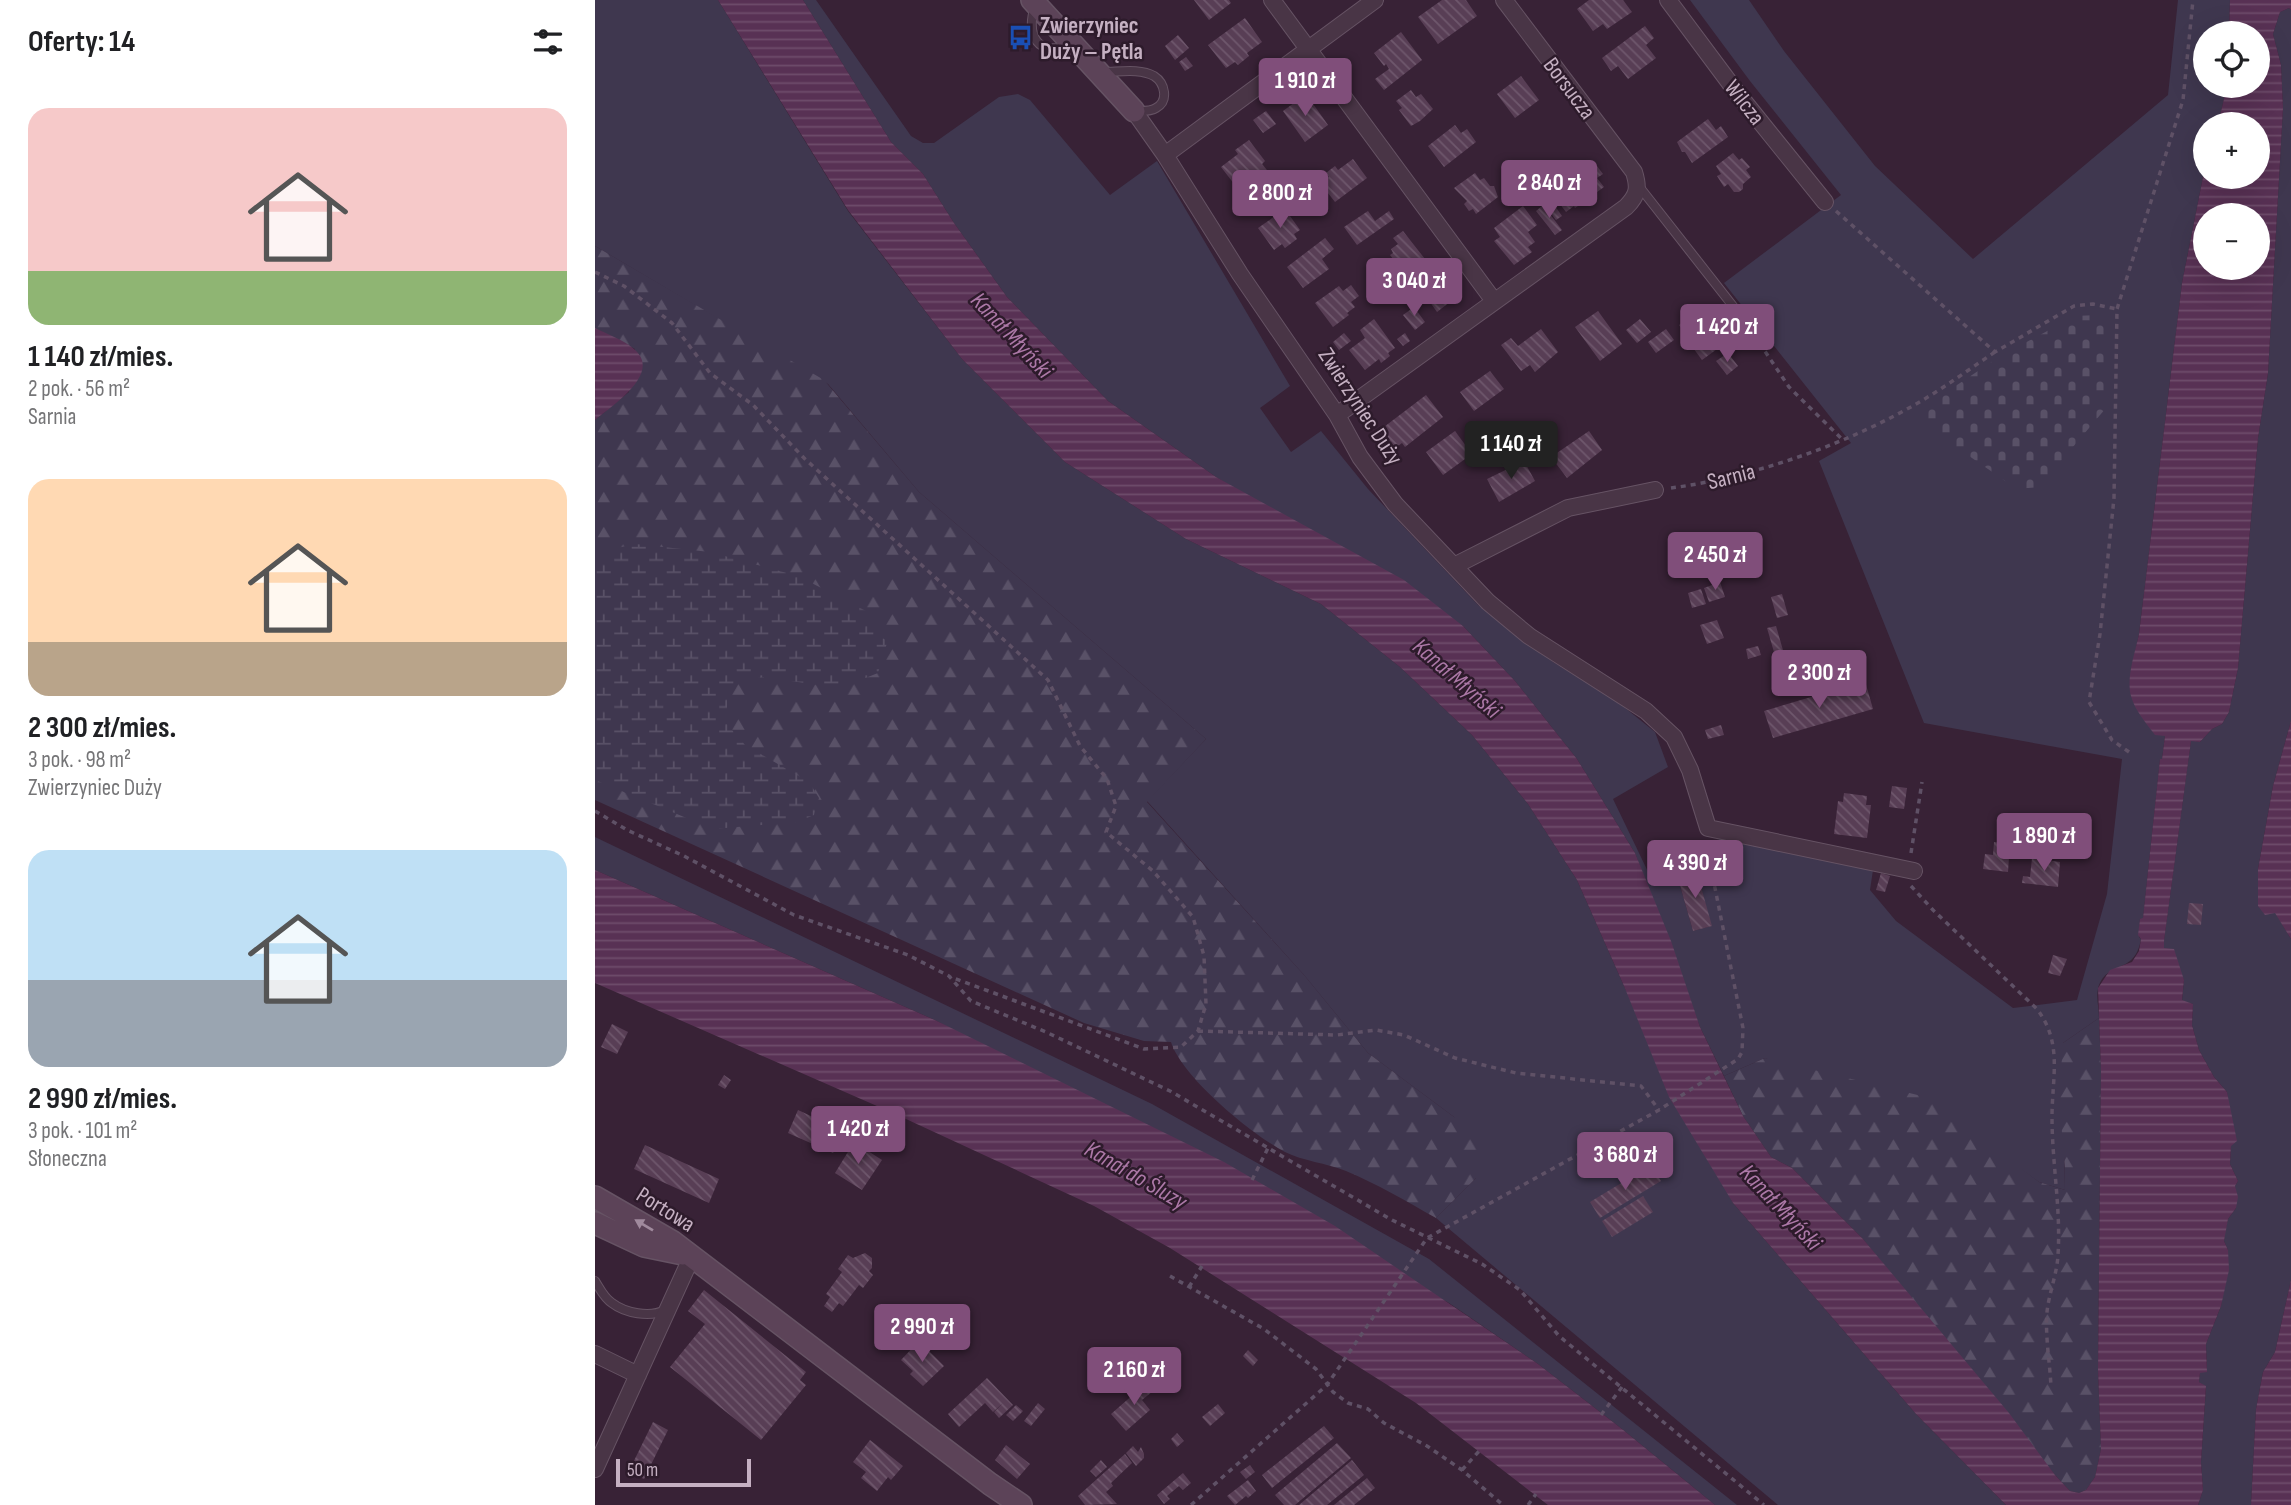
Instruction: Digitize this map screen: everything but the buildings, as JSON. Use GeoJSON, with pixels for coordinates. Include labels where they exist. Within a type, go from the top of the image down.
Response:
{"type":"FeatureCollection","features":[{"type":"Feature","properties":{"kind":"street"},"geometry":{"type":"LineString","coordinates":[[1272,0],[1494,301]]}},
{"type":"Feature","properties":{"kind":"street"},"geometry":{"type":"LineString","coordinates":[[1165,155],[1375,0]]}},
{"type":"Feature","properties":{"kind":"street","name":"Borsucza"},"geometry":{"type":"LineString","coordinates":[[1504,0],[1634,172],[1638,185]]}},
{"type":"Feature","properties":{"kind":"street","name":"Wilcza"},"geometry":{"type":"LineString","coordinates":[[1668,0],[1738,94],[1825,202]]}},
{"type":"Feature","properties":{"kind":"street","name":"Zwierzyniec Duży"},"geometry":{"type":"LineString","coordinates":[[1034,1],[1134,111],[1240,274],[1337,415],[1360,457],[1395,504],[1488,601],[1529,635],[1646,711],[1674,737],[1690,770],[1708,828]]}},
{"type":"Feature","properties":{"kind":"street"},"geometry":{"type":"LineString","coordinates":[[1337,415],[1626,207],[1636,197],[1638,185]]}},
{"type":"Feature","properties":{"kind":"street"},"geometry":{"type":"LineString","coordinates":[[1454,566],[1568,508],[1655,490]]}},
{"type":"Feature","properties":{"kind":"street"},"geometry":{"type":"LineString","coordinates":[[1708,828],[1911,870]]}},
{"type":"Feature","properties":{"kind":"street","name":"Portowa"},"geometry":{"type":"LineString","coordinates":[[595,1197],[692,1256]]}},
{"type":"Feature","properties":{"kind":"street","name":"Portowa"},"geometry":{"type":"LineString","coordinates":[[595,1223],[644,1246],[692,1256]]}},
{"type":"Feature","properties":{"kind":"street"},"geometry":{"type":"LineString","coordinates":[[595,1469],[692,1256],[1021,1505]]}},
{"type":"Feature","properties":{"kind":"street"},"geometry":{"type":"LineString","coordinates":[[595,1354],[638,1374]]}},
{"type":"Feature","properties":{"kind":"lane"},"geometry":{"type":"LineString","coordinates":[[1101,72],[1139,71],[1153,75],[1161,82],[1163,101],[1157,108],[1134,111]]}},
{"type":"Feature","properties":{"kind":"lane","name":"Borsucza"},"geometry":{"type":"LineString","coordinates":[[1638,185],[1747,324]]}},
{"type":"Feature","properties":{"kind":"lane"},"geometry":{"type":"LineString","coordinates":[[595,1281],[612,1304],[628,1311],[656,1314],[670,1306]]}},
{"type":"Feature","properties":{"kind":"path"},"geometry":{"type":"LineString","coordinates":[[2129,752],[2112,740],[2089,702],[2100,634],[2114,498],[2117,309],[2183,100],[2193,0]]}},
{"type":"Feature","properties":{"kind":"path"},"geometry":{"type":"LineString","coordinates":[[1825,202],[1995,352]]}},
{"type":"Feature","properties":{"kind":"path"},"geometry":{"type":"LineString","coordinates":[[595,271],[624,286],[672,323],[710,373],[753,405],[805,459],[1048,680],[1080,746],[1107,779],[1116,806],[1106,832],[1153,871],[1193,917],[1204,956],[1206,1004],[1198,1031],[1181,1047],[1144,1049],[949,976],[908,955],[794,915],[595,811]]}},
{"type":"Feature","properties":{"kind":"path","name":"Sarnia"},"geometry":{"type":"LineString","coordinates":[[1655,490],[1731,479],[1843,440],[1923,400],[1995,352],[2074,306],[2093,304],[2117,309]]}},
{"type":"Feature","properties":{"kind":"path"},"geometry":{"type":"LineString","coordinates":[[1747,324],[1789,387],[1843,440]]}},
{"type":"Feature","properties":{"kind":"path"},"geometry":{"type":"LineString","coordinates":[[1922,782],[1911,870],[1906,881],[1933,911],[2037,1009],[2047,1023],[2052,1038],[2055,1063],[2052,1117],[2058,1203],[2058,1257],[2047,1312],[2051,1387]]}},
{"type":"Feature","properties":{"kind":"path"},"geometry":{"type":"LineString","coordinates":[[1191,1505],[1327,1385],[1427,1238],[1659,1110],[1738,1059],[1742,1052],[1743,1028],[1710,863],[1708,828]]}},
{"type":"Feature","properties":{"kind":"path"},"geometry":{"type":"LineString","coordinates":[[949,976],[971,1001],[1046,1032],[1170,1091],[1427,1238],[1482,1264],[1520,1290],[1559,1336],[1764,1505]]}},
{"type":"Feature","properties":{"kind":"path"},"geometry":{"type":"LineString","coordinates":[[1198,1031],[1337,1035],[1376,1030],[1404,1035],[1455,1058],[1516,1073],[1641,1086],[1659,1110]]}},
{"type":"Feature","properties":{"kind":"path"},"geometry":{"type":"LineString","coordinates":[[1252,1180],[1268,1148]]}},
{"type":"Feature","properties":{"kind":"path"},"geometry":{"type":"LineString","coordinates":[[1189,1287],[1202,1266]]}},
{"type":"Feature","properties":{"kind":"path"},"geometry":{"type":"LineString","coordinates":[[1170,1276],[1264,1329],[1316,1369],[1333,1392],[1348,1403],[1368,1409],[1384,1423],[1427,1446],[1462,1470],[1503,1505]]}},
{"type":"Feature","properties":{"kind":"path"},"geometry":{"type":"LineString","coordinates":[[1601,1415],[1622,1387]]}},
{"type":"Feature","properties":{"kind":"path"},"geometry":{"type":"LineString","coordinates":[[1462,1470],[1481,1449]]}},
{"type":"Feature","properties":{"kind":"path"},"geometry":{"type":"LineString","coordinates":[[1528,1505],[1536,1494]]}},
{"type":"Feature","properties":{"kind":"green space"},"geometry":{"type":"Polygon","coordinates":[[[595,0],[718,0],[848,211],[962,359],[1065,462],[1186,539],[1321,604],[1400,667],[1472,735],[1528,804],[1577,880],[1624,986],[1733,1203],[1916,1414],[2006,1505],[1778,1505],[1436,1218],[1476,1178],[1454,1117],[1368,1053],[1304,975],[1147,801],[1206,739],[919,492],[828,384],[595,246],[595,0]]]}},
{"type":"Feature","properties":{"kind":"green space"},"geometry":{"type":"Polygon","coordinates":[[[803,0],[816,0],[911,136],[923,143],[934,143],[999,97],[1018,94],[1030,100],[1110,195],[1157,161],[1290,386],[1260,408],[1291,452],[1321,431],[1368,489],[1478,605],[1553,662],[1614,699],[1655,732],[1668,767],[1613,799],[1652,880],[1677,875],[1693,931],[1711,926],[1696,869],[1721,837],[1873,870],[1870,890],[1896,921],[2013,1008],[2077,1000],[2107,894],[2122,759],[1924,723],[1819,461],[1851,443],[1724,283],[1841,195],[1750,81],[1690,0],[1749,0],[1784,51],[1875,166],[1973,259],[2168,95],[2178,0],[2230,0],[2229,21],[2193,21],[2193,98],[2224,98],[2221,112],[2193,112],[2193,189],[2201,189],[2198,203],[2193,203],[2193,228],[2182,283],[2139,634],[2132,667],[2165,736],[2143,919],[2140,919],[2141,939],[2133,958],[2102,980],[2097,992],[2099,1018],[2063,1043],[2065,1190],[2039,1182],[2010,1161],[1765,1058],[1724,1076],[1700,1027],[1635,853],[1577,759],[1515,681],[1463,626],[1216,477],[1108,401],[1007,297],[923,174],[891,142],[803,0]]]}},
{"type":"Feature","properties":{"kind":"green space"},"geometry":{"type":"Polygon","coordinates":[[[2289,8],[2291,721],[2273,786],[2258,869],[2258,906],[2275,912],[2291,939],[2291,1280],[2275,1352],[2263,1372],[2256,1409],[2251,1505],[2198,1505],[2203,1490],[2201,1462],[2206,1387],[2199,1382],[2200,1372],[2207,1371],[2206,1344],[2221,1306],[2228,1250],[2224,1241],[2225,1231],[2228,1219],[2236,1208],[2235,1186],[2238,1181],[2230,1164],[2227,1092],[2214,1077],[2199,1050],[2192,1025],[2193,1004],[2182,1001],[2184,980],[2164,948],[2164,940],[2191,740],[2200,742],[2212,729],[2222,724],[2229,712],[2238,668],[2258,438],[2268,373],[2283,108],[2281,65],[2273,34],[2280,12],[2289,8]]]}},
{"type":"Feature","properties":{"kind":"green space"},"geometry":{"type":"Polygon","coordinates":[[[595,246],[824,380],[919,492],[1206,739],[1147,802],[1304,975],[1368,1053],[1454,1117],[1479,1145],[1476,1178],[1436,1218],[1358,1176],[1292,1155],[1271,1144],[1237,1119],[1203,1087],[1178,1056],[1171,1042],[1144,1041],[1084,1023],[595,800],[595,420],[629,392],[635,349],[595,328],[595,246]]]}},
{"type":"Feature","properties":{"kind":"green space"},"geometry":{"type":"Polygon","coordinates":[[[2098,315],[2107,324],[2106,408],[2039,487],[2017,489],[1927,427],[1922,413],[1930,403],[1999,357],[2075,316],[2098,315]]]}},
{"type":"Feature","properties":{"kind":"green space"},"geometry":{"type":"Polygon","coordinates":[[[635,544],[710,552],[798,576],[866,611],[887,643],[878,673],[840,688],[763,677],[738,682],[727,699],[727,724],[745,745],[809,782],[819,798],[814,815],[797,822],[713,829],[595,780],[595,553],[635,544]]]}},
{"type":"Feature","properties":{"kind":"green space"},"geometry":{"type":"Polygon","coordinates":[[[595,837],[1152,1104],[1429,1259],[1737,1505],[1715,1505],[1538,1364],[1449,1303],[937,1021],[595,870],[595,837]]]}},
{"type":"Feature","properties":{"kind":"green space"},"geometry":{"type":"Polygon","coordinates":[[[2099,1018],[2101,1070],[2098,1370],[2101,1449],[2095,1477],[2086,1490],[2079,1493],[2070,1491],[2055,1475],[1863,1239],[1792,1168],[1771,1157],[1743,1116],[1724,1076],[1765,1058],[1930,1098],[2039,1182],[2065,1190],[2059,1098],[2063,1043],[2099,1018]]]}},
{"type":"Feature","properties":{"kind":"water","name":"Kanał Młyński"},"geometry":{"type":"Polygon","coordinates":[[[718,0],[803,0],[891,142],[923,174],[1007,297],[1108,401],[1216,477],[1404,580],[1463,626],[1515,681],[1577,759],[1635,853],[1671,941],[1700,1027],[1743,1116],[1771,1157],[1792,1168],[1863,1239],[2009,1413],[2055,1475],[2070,1491],[2079,1493],[2086,1490],[2095,1477],[2101,1449],[2098,1370],[2101,1070],[2098,988],[2110,970],[2132,962],[2139,951],[2141,939],[2138,935],[2140,919],[2143,918],[2160,759],[2165,736],[2155,735],[2138,712],[2131,696],[2130,681],[2139,634],[2182,283],[2193,228],[2193,280],[2270,280],[2270,203],[2198,203],[2201,189],[2270,189],[2270,112],[2221,112],[2224,98],[2270,98],[2270,21],[2229,21],[2230,0],[2291,0],[2291,10],[2289,8],[2280,12],[2273,34],[2281,65],[2283,108],[2268,373],[2258,438],[2238,668],[2229,712],[2222,724],[2212,729],[2200,742],[2191,741],[2164,941],[2164,948],[2174,949],[2184,980],[2182,1000],[2193,1004],[2192,1025],[2199,1050],[2214,1077],[2227,1092],[2237,1141],[2231,1146],[2230,1164],[2238,1181],[2235,1186],[2238,1197],[2236,1208],[2228,1219],[2224,1241],[2228,1250],[2229,1270],[2221,1306],[2206,1344],[2207,1372],[2200,1373],[2199,1382],[2206,1386],[2201,1462],[2203,1490],[2198,1505],[2006,1505],[1916,1414],[1733,1203],[1669,1097],[1577,880],[1528,804],[1472,735],[1400,667],[1321,604],[1186,539],[1065,462],[962,359],[848,210],[718,0]]]}},
{"type":"Feature","properties":{"kind":"water"},"geometry":{"type":"Polygon","coordinates":[[[595,328],[634,349],[641,358],[643,368],[632,388],[595,420],[595,328]]]}},
{"type":"Feature","properties":{"kind":"water"},"geometry":{"type":"Polygon","coordinates":[[[2291,721],[2291,939],[2275,913],[2265,915],[2258,906],[2258,869],[2273,786],[2291,721]]]}},
{"type":"Feature","properties":{"kind":"water","name":"Kanał do Śluzy"},"geometry":{"type":"Polygon","coordinates":[[[595,870],[937,1021],[1224,1162],[1335,1226],[1538,1364],[1715,1505],[1548,1505],[1416,1403],[1170,1248],[1094,1206],[893,1113],[595,983],[595,870]]]}},
{"type":"Feature","properties":{"kind":"water"},"geometry":{"type":"Polygon","coordinates":[[[2291,1280],[2291,1505],[2251,1505],[2256,1409],[2263,1372],[2275,1352],[2291,1280]]]}},
{"type":"Feature","properties":{"kind":"place","name":"Zwierzyniec Duży – Pętla"},"geometry":{"type":"Point","coordinates":[1020,38]}}]}
